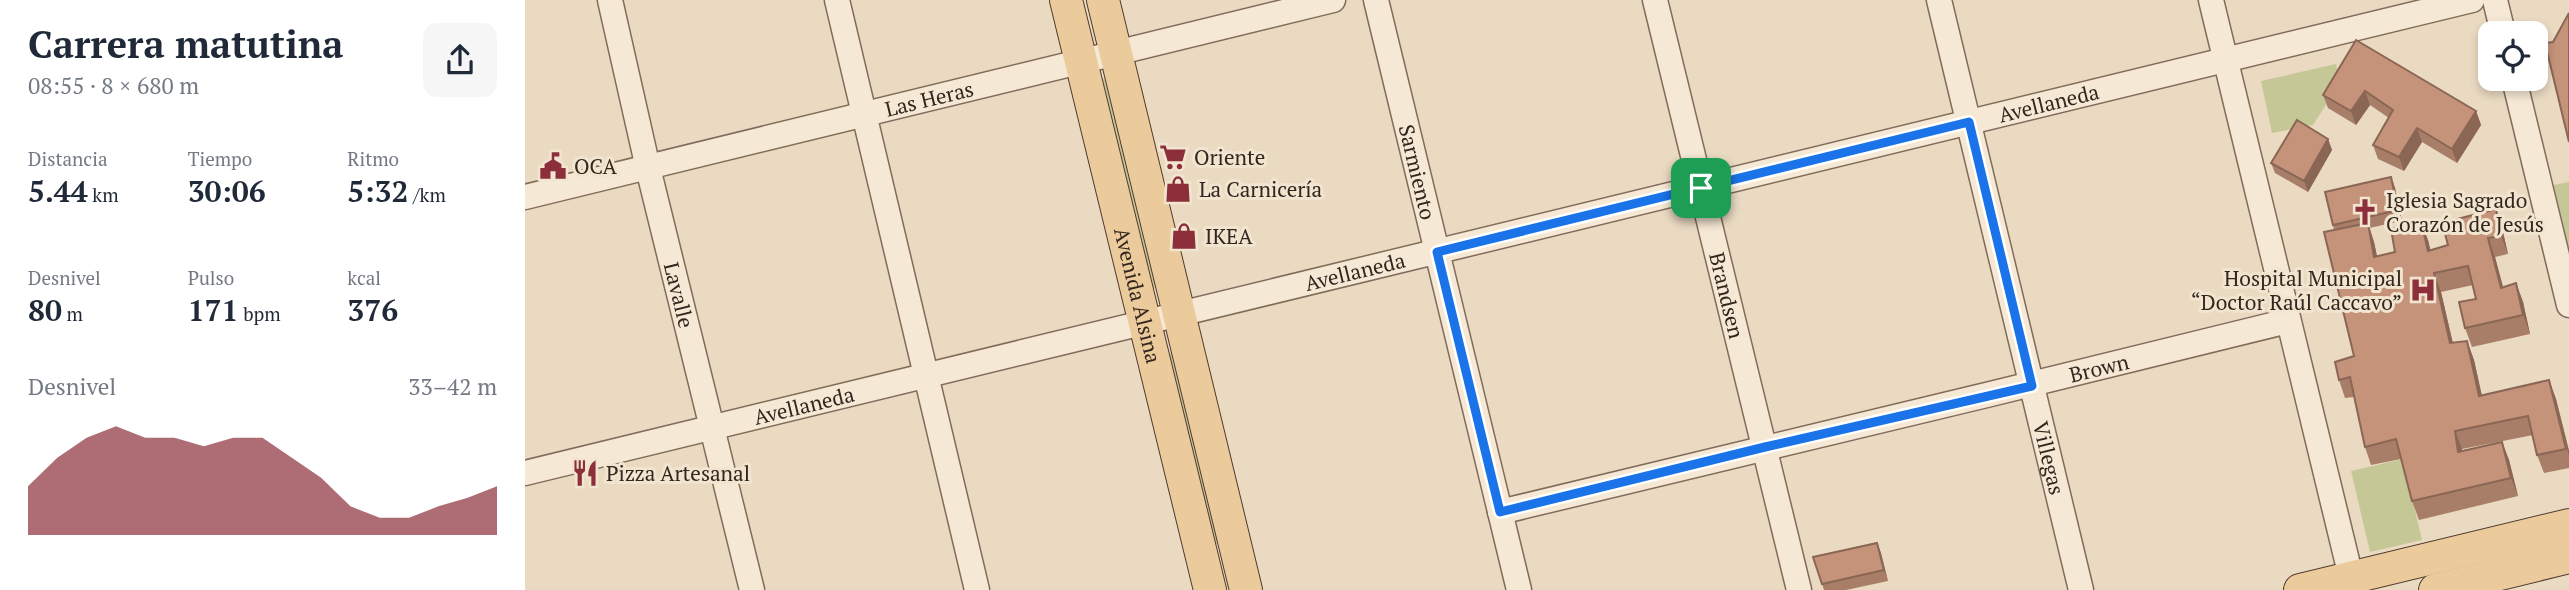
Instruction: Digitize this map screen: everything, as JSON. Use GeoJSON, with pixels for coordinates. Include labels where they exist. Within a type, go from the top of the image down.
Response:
{"type":"FeatureCollection","features":[{"type":"Feature","properties":{"kind":"main road","name":"Avenida Alsina"},"geometry":{"type":"LineString","coordinates":[[1066,0],[1207,580]]}},
{"type":"Feature","properties":{"kind":"main road","name":"Avenida Alsina"},"geometry":{"type":"LineString","coordinates":[[1103,0],[1243,576]]}},
{"type":"Feature","properties":{"kind":"main road"},"geometry":{"type":"LineString","coordinates":[[2300,590],[2354,584],[2569,525]]}},
{"type":"Feature","properties":{"kind":"main road"},"geometry":{"type":"LineString","coordinates":[[2435,590],[2569,557]]}},
{"type":"Feature","properties":{"kind":"main road"},"geometry":{"type":"LineString","coordinates":[[1207,580],[1243,576]]}},
{"type":"Feature","properties":{"kind":"street","name":"Lavalle"},"geometry":{"type":"LineString","coordinates":[[610,0],[648,168],[752,590]]}},
{"type":"Feature","properties":{"kind":"street"},"geometry":{"type":"LineString","coordinates":[[837,0],[977,590]]}},
{"type":"Feature","properties":{"kind":"street","name":"Las Heras"},"geometry":{"type":"LineString","coordinates":[[525,197],[1333,0]]}},
{"type":"Feature","properties":{"kind":"street","name":"Sarmiento"},"geometry":{"type":"LineString","coordinates":[[1376,0],[1519,590]]}},
{"type":"Feature","properties":{"kind":"street","name":"Brandsen"},"geometry":{"type":"LineString","coordinates":[[1655,0],[1799,590]]}},
{"type":"Feature","properties":{"kind":"street","name":"Villegas"},"geometry":{"type":"LineString","coordinates":[[1939,0],[2081,590]]}},
{"type":"Feature","properties":{"kind":"street"},"geometry":{"type":"LineString","coordinates":[[2211,0],[2354,584]]}},
{"type":"Feature","properties":{"kind":"street","name":"Avellaneda"},"geometry":{"type":"LineString","coordinates":[[525,474],[2472,0]]}},
{"type":"Feature","properties":{"kind":"street"},"geometry":{"type":"LineString","coordinates":[[2494,0],[2500,21]]}},
{"type":"Feature","properties":{"kind":"street"},"geometry":{"type":"LineString","coordinates":[[2517,91],[2569,305]]}},
{"type":"Feature","properties":{"kind":"street","name":"Brown"},"geometry":{"type":"LineString","coordinates":[[1500,512],[1765,447],[2032,386],[2288,321]]}},
{"type":"Feature","properties":{"kind":"green space"},"geometry":{"type":"Polygon","coordinates":[[[2336,64],[2340,83],[2313,125],[2272,133],[2261,81],[2336,64]]]}},
{"type":"Feature","properties":{"kind":"green space"},"geometry":{"type":"Polygon","coordinates":[[[1109,78],[1161,286],[1149,289],[1098,80],[1109,78]]]}},
{"type":"Feature","properties":{"kind":"green space"},"geometry":{"type":"Polygon","coordinates":[[[2569,182],[2569,271],[2549,186],[2569,182]]]}},
{"type":"Feature","properties":{"kind":"green space"},"geometry":{"type":"Polygon","coordinates":[[[1177,351],[1222,542],[1210,545],[1165,354],[1177,351]]]}},
{"type":"Feature","properties":{"kind":"green space"},"geometry":{"type":"Polygon","coordinates":[[[2403,459],[2422,540],[2370,552],[2351,471],[2403,459]]]}},
{"type":"Feature","properties":{"kind":"building"},"geometry":{"type":"Polygon","coordinates":[[[2569,13],[2569,142],[2548,55],[2548,43],[2553,42],[2569,13]]]}},
{"type":"Feature","properties":{"kind":"building"},"geometry":{"type":"Polygon","coordinates":[[[2356,40],[2476,111],[2452,149],[2417,128],[2399,157],[2373,145],[2393,110],[2365,91],[2351,111],[2323,95],[2356,40]]]}},
{"type":"Feature","properties":{"kind":"building"},"geometry":{"type":"Polygon","coordinates":[[[2297,120],[2328,139],[2304,181],[2271,163],[2297,120]]]}},
{"type":"Feature","properties":{"kind":"building","name":"Iglesia Sagrado Corazón de Jesús"},"geometry":{"type":"Polygon","coordinates":[[[2391,177],[2398,210],[2333,225],[2325,192],[2391,177]]]}},
{"type":"Feature","properties":{"kind":"building","name":"Hospital Municipal “Doctor Raúl Caccavo”"},"geometry":{"type":"Polygon","coordinates":[[[2496,209],[2501,236],[2488,238],[2501,288],[2516,283],[2523,315],[2465,328],[2459,302],[2476,299],[2468,266],[2434,273],[2450,343],[2467,341],[2479,396],[2549,380],[2566,449],[2537,455],[2528,416],[2455,431],[2458,452],[2502,442],[2511,478],[2412,501],[2396,439],[2365,447],[2350,377],[2339,380],[2335,362],[2354,356],[2324,232],[2368,223],[2374,257],[2395,252],[2391,229],[2421,221],[2428,251],[2448,245],[2442,223],[2496,209]]]}},
{"type":"Feature","properties":{"kind":"building"},"geometry":{"type":"Polygon","coordinates":[[[1877,543],[1884,570],[1822,584],[1813,557],[1877,543]]]}},
{"type":"Feature","properties":{"kind":"place","name":"Oriente"},"geometry":{"type":"Point","coordinates":[1173,157]}},
{"type":"Feature","properties":{"kind":"place","name":"OCA"},"geometry":{"type":"Point","coordinates":[553,166]}},
{"type":"Feature","properties":{"kind":"place","name":"La Carnicería"},"geometry":{"type":"Point","coordinates":[1178,189]}},
{"type":"Feature","properties":{"kind":"place","name":"Iglesia Sagrado Corazón de Jesús"},"geometry":{"type":"Point","coordinates":[2365,212]}},
{"type":"Feature","properties":{"kind":"place","name":"IKEA"},"geometry":{"type":"Point","coordinates":[1184,236]}},
{"type":"Feature","properties":{"kind":"place","name":"Hospital Municipal “Doctor Raúl Caccavo”"},"geometry":{"type":"Point","coordinates":[2423,290]}},
{"type":"Feature","properties":{"kind":"place","name":"Pizza Artesanal"},"geometry":{"type":"Point","coordinates":[585,473]}},
{"type":"Feature","properties":{"kind":"route"},"geometry":{"type":"LineString","coordinates":[[1969,122],[2032,386],[1765,447],[1500,512],[1437,252],[1701,188],[1969,122]]}}]}
